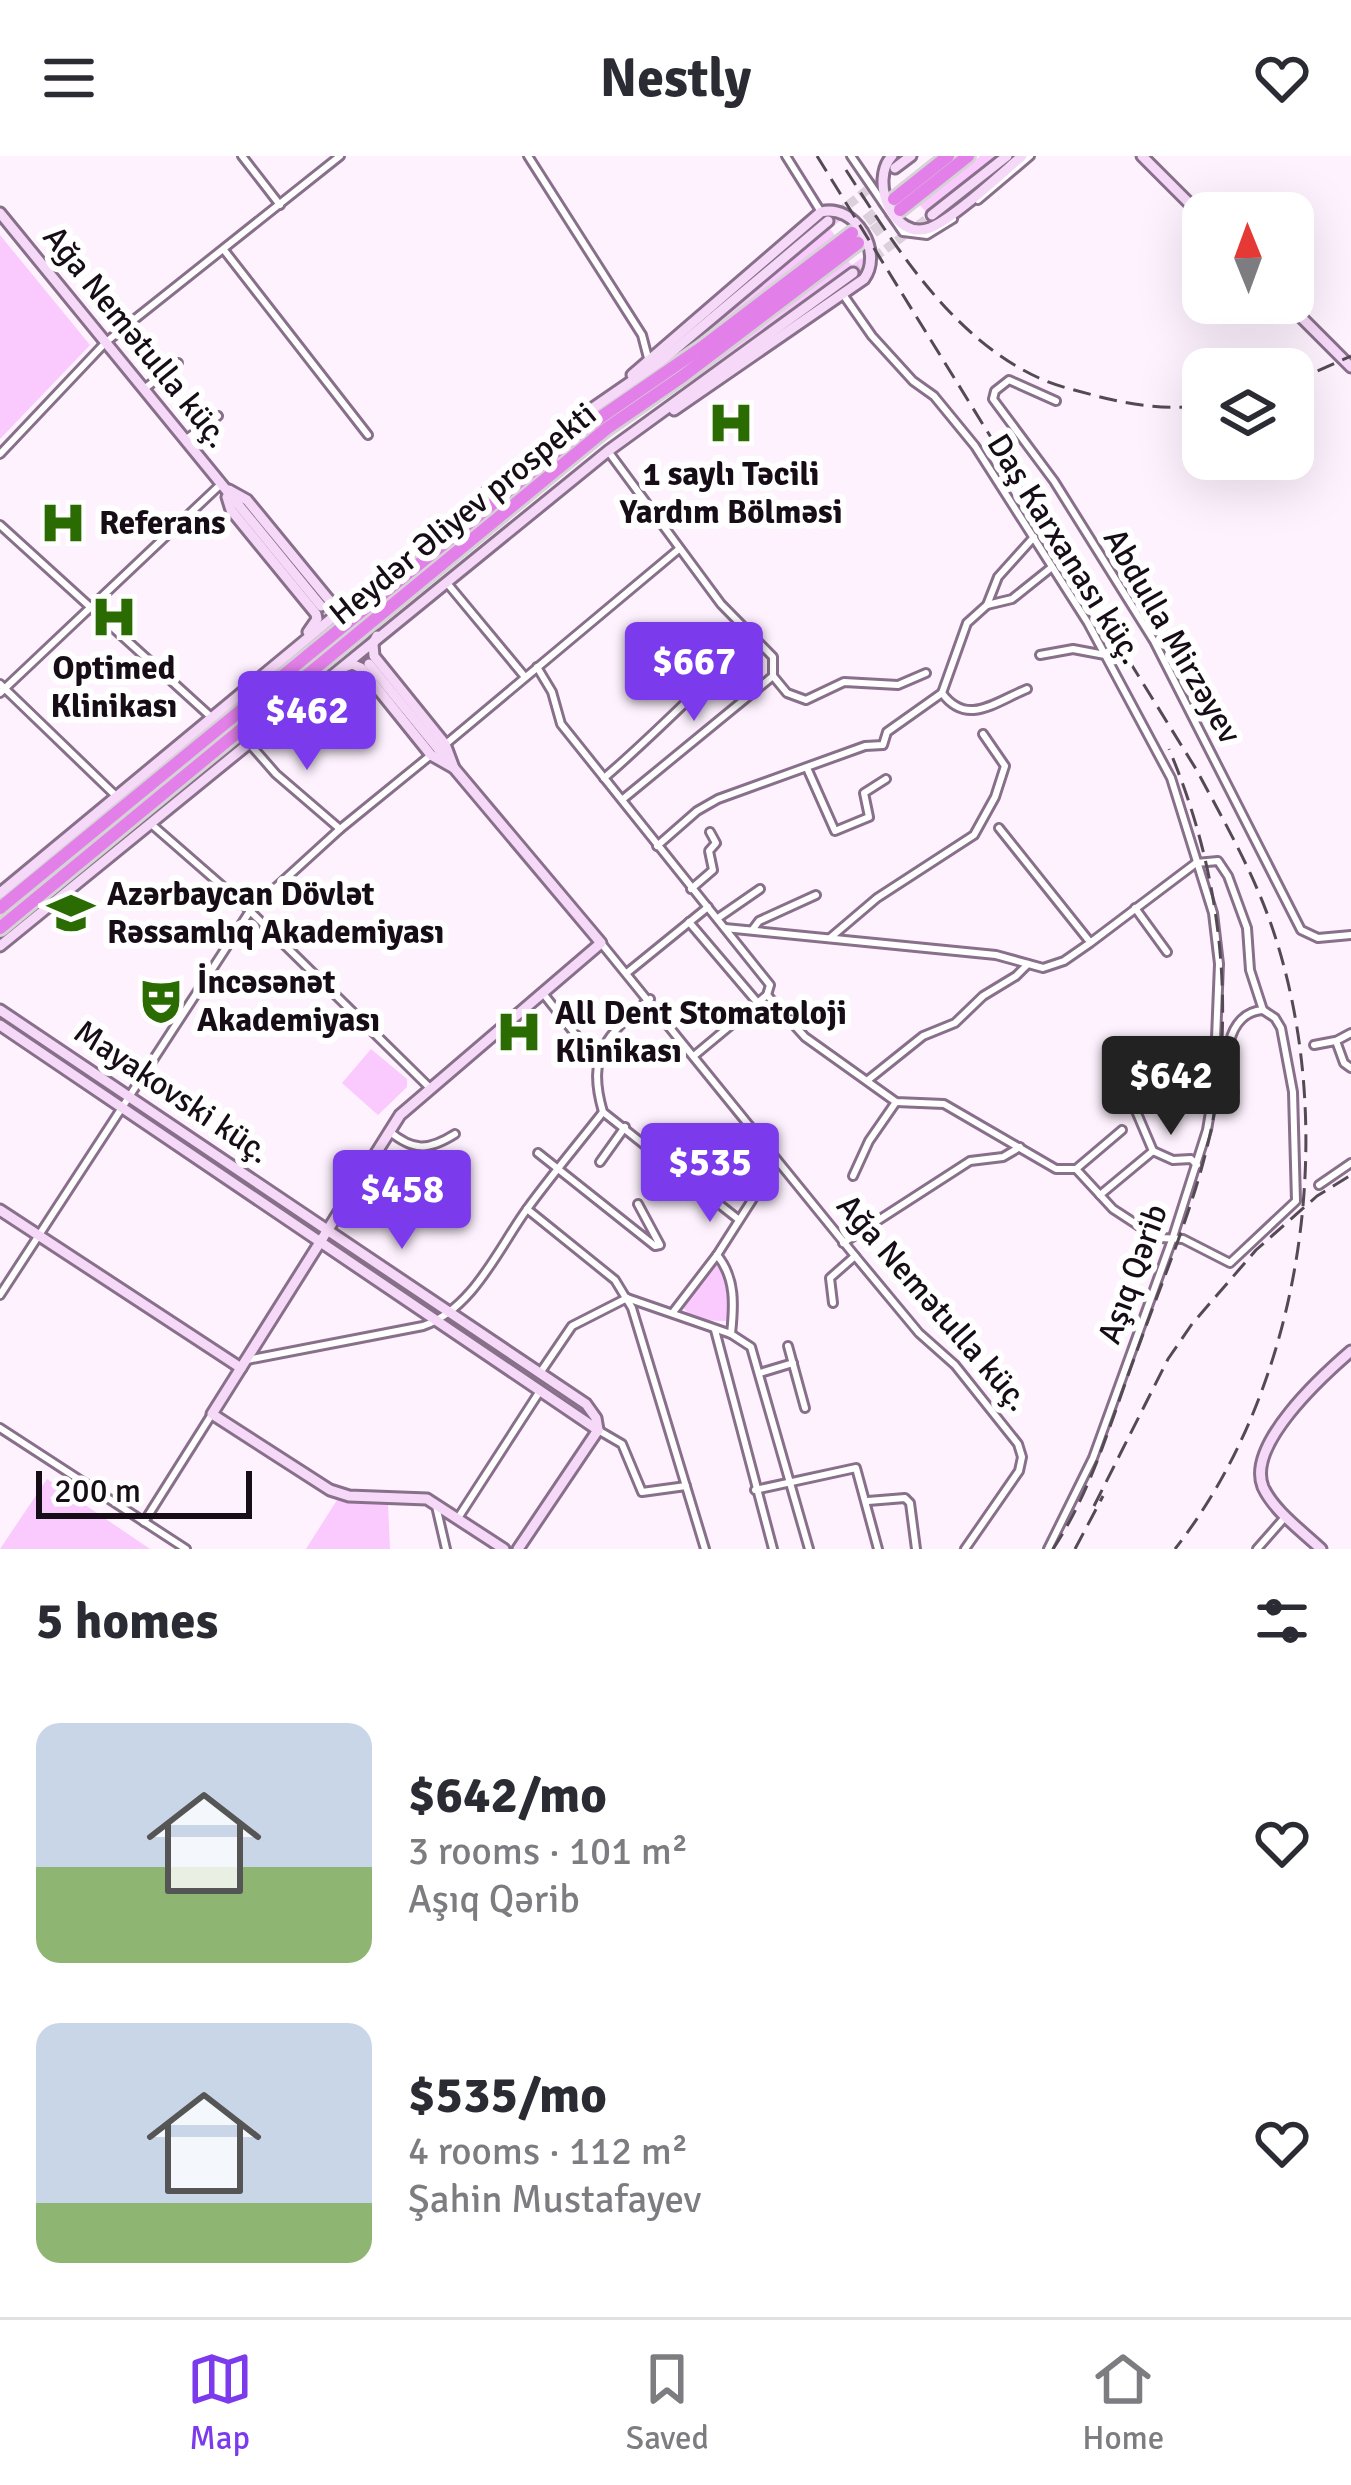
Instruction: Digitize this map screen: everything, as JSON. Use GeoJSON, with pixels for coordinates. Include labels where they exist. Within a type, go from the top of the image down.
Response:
{"type":"FeatureCollection","features":[{"type":"Feature","properties":{"kind":"highway"},"geometry":{"type":"LineString","coordinates":[[948,156],[897,205],[968,156]]}},
{"type":"Feature","properties":{"kind":"highway","name":"Heydər Əliyev prospekti"},"geometry":{"type":"LineString","coordinates":[[0,908],[585,428],[855,238],[592,440],[0,928]]}},
{"type":"Feature","properties":{"kind":"street"},"geometry":{"type":"LineString","coordinates":[[242,156],[280,206]]}},
{"type":"Feature","properties":{"kind":"street"},"geometry":{"type":"LineString","coordinates":[[0,454],[106,342],[340,156]]}},
{"type":"Feature","properties":{"kind":"street"},"geometry":{"type":"LineString","coordinates":[[528,156],[642,335],[649,353],[643,366]]}},
{"type":"Feature","properties":{"kind":"street"},"geometry":{"type":"LineString","coordinates":[[786,156],[825,217]]}},
{"type":"Feature","properties":{"kind":"street"},"geometry":{"type":"LineString","coordinates":[[850,156],[896,226],[917,236],[938,230],[1026,156]]}},
{"type":"Feature","properties":{"kind":"street"},"geometry":{"type":"LineString","coordinates":[[911,156],[893,162],[881,174],[884,194],[900,222],[916,230],[934,225],[1026,156]]}},
{"type":"Feature","properties":{"kind":"street"},"geometry":{"type":"LineString","coordinates":[[932,215],[1007,156]]}},
{"type":"Feature","properties":{"kind":"street"},"geometry":{"type":"LineString","coordinates":[[1142,156],[1182,196]]}},
{"type":"Feature","properties":{"kind":"street"},"geometry":{"type":"LineString","coordinates":[[0,893],[825,217],[835,209],[846,213],[872,254],[868,274],[697,397],[627,436]]}},
{"type":"Feature","properties":{"kind":"street","name":"Ağa Nemətulla küç."},"geometry":{"type":"LineString","coordinates":[[0,213],[225,488]]}},
{"type":"Feature","properties":{"kind":"street"},"geometry":{"type":"LineString","coordinates":[[590,410],[661,361],[825,217]]}},
{"type":"Feature","properties":{"kind":"street"},"geometry":{"type":"LineString","coordinates":[[224,250],[368,435]]}},
{"type":"Feature","properties":{"kind":"street"},"geometry":{"type":"LineString","coordinates":[[0,946],[627,436],[853,273]]}},
{"type":"Feature","properties":{"kind":"street","name":"Daş Karxanası küç."},"geometry":{"type":"LineString","coordinates":[[842,293],[872,336],[913,381],[934,396],[975,446],[1034,538],[1105,655],[1171,778],[1196,862]]}},
{"type":"Feature","properties":{"kind":"street"},"geometry":{"type":"LineString","coordinates":[[1309,324],[1351,367]]}},
{"type":"Feature","properties":{"kind":"street"},"geometry":{"type":"LineString","coordinates":[[642,335],[659,346],[674,341]]}},
{"type":"Feature","properties":{"kind":"street"},"geometry":{"type":"LineString","coordinates":[[144,388],[178,363]]}},
{"type":"Feature","properties":{"kind":"street","name":"Abdulla Mirzəyev"},"geometry":{"type":"LineString","coordinates":[[1056,400],[1009,380],[995,391],[993,399],[1054,482],[1154,641],[1301,930],[1311,938],[1351,934]]}},
{"type":"Feature","properties":{"kind":"street"},"geometry":{"type":"LineString","coordinates":[[185,440],[218,416]]}},
{"type":"Feature","properties":{"kind":"street"},"geometry":{"type":"LineString","coordinates":[[608,451],[721,604],[773,657],[773,676],[787,694],[806,700],[844,682],[898,685],[926,673]]}},
{"type":"Feature","properties":{"kind":"street"},"geometry":{"type":"LineString","coordinates":[[225,488],[247,500],[331,602],[340,604],[362,594]]}},
{"type":"Feature","properties":{"kind":"street"},"geometry":{"type":"LineString","coordinates":[[225,488],[321,605]]}},
{"type":"Feature","properties":{"kind":"street"},"geometry":{"type":"LineString","coordinates":[[115,795],[2,688],[225,488]]}},
{"type":"Feature","properties":{"kind":"street"},"geometry":{"type":"LineString","coordinates":[[225,488],[231,510],[317,616],[292,650]]}},
{"type":"Feature","properties":{"kind":"street"},"geometry":{"type":"LineString","coordinates":[[0,525],[211,717]]}},
{"type":"Feature","properties":{"kind":"street"},"geometry":{"type":"LineString","coordinates":[[987,605],[998,577],[1034,538]]}},
{"type":"Feature","properties":{"kind":"street"},"geometry":{"type":"LineString","coordinates":[[445,745],[679,549]]}},
{"type":"Feature","properties":{"kind":"street"},"geometry":{"type":"LineString","coordinates":[[657,846],[718,799],[865,746],[884,745],[887,732],[942,693],[960,635],[976,611],[1012,599],[1052,567]]}},
{"type":"Feature","properties":{"kind":"street"},"geometry":{"type":"LineString","coordinates":[[445,580],[525,677]]}},
{"type":"Feature","properties":{"kind":"street","name":"Ağa Nemətulla küç."},"geometry":{"type":"LineString","coordinates":[[377,636],[374,656],[445,745],[454,768],[628,972],[843,1243],[920,1334],[955,1365],[1021,1452],[1019,1471],[965,1549]]}},
{"type":"Feature","properties":{"kind":"street"},"geometry":{"type":"LineString","coordinates":[[604,778],[664,728],[691,694],[756,637]]}},
{"type":"Feature","properties":{"kind":"street"},"geometry":{"type":"LineString","coordinates":[[1040,655],[1073,649],[1105,655]]}},
{"type":"Feature","properties":{"kind":"street"},"geometry":{"type":"LineString","coordinates":[[0,1295],[250,911],[431,755],[362,668],[352,664],[338,668]]}},
{"type":"Feature","properties":{"kind":"street"},"geometry":{"type":"LineString","coordinates":[[369,664],[454,768]]}},
{"type":"Feature","properties":{"kind":"street"},"geometry":{"type":"LineString","coordinates":[[537,667],[552,692],[561,724],[769,982],[771,988],[758,1002],[695,1055]]}},
{"type":"Feature","properties":{"kind":"street"},"geometry":{"type":"LineString","coordinates":[[621,800],[773,676]]}},
{"type":"Feature","properties":{"kind":"street"},"geometry":{"type":"LineString","coordinates":[[942,693],[957,710],[971,712],[1027,689]]}},
{"type":"Feature","properties":{"kind":"street"},"geometry":{"type":"LineString","coordinates":[[830,938],[877,898],[974,835],[1005,766],[983,734]]}},
{"type":"Feature","properties":{"kind":"street"},"geometry":{"type":"LineString","coordinates":[[248,742],[340,830]]}},
{"type":"Feature","properties":{"kind":"street","name":"Ağa Nemətulla küç."},"geometry":{"type":"LineString","coordinates":[[431,755],[454,768]]}},
{"type":"Feature","properties":{"kind":"street"},"geometry":{"type":"LineString","coordinates":[[807,768],[835,831],[869,817],[865,791],[886,778]]}},
{"type":"Feature","properties":{"kind":"street"},"geometry":{"type":"LineString","coordinates":[[150,823],[250,911],[430,1088]]}},
{"type":"Feature","properties":{"kind":"street"},"geometry":{"type":"LineString","coordinates":[[999,828],[1090,943]]}},
{"type":"Feature","properties":{"kind":"street"},"geometry":{"type":"LineString","coordinates":[[691,889],[713,870],[709,851],[716,843],[710,832]]}},
{"type":"Feature","properties":{"kind":"street"},"geometry":{"type":"LineString","coordinates":[[725,928],[1030,962],[1043,968],[1064,961],[1090,943],[1196,862],[1217,861],[1228,876],[1247,928],[1250,970],[1263,1010],[1279,1021],[1293,1092],[1296,1201],[1230,1263],[1183,1240],[1160,1238],[1139,1226],[1112,1209],[1076,1169]]}},
{"type":"Feature","properties":{"kind":"street","name":"Aşıq Qərib"},"geometry":{"type":"LineString","coordinates":[[1048,1549],[1093,1458],[1172,1240],[1197,1165],[1214,1088],[1219,964],[1213,913],[1196,862]]}},
{"type":"Feature","properties":{"kind":"street"},"geometry":{"type":"LineString","coordinates":[[718,918],[760,889]]}},
{"type":"Feature","properties":{"kind":"street"},"geometry":{"type":"LineString","coordinates":[[753,929],[759,921],[816,895]]}},
{"type":"Feature","properties":{"kind":"street"},"geometry":{"type":"LineString","coordinates":[[628,972],[708,907]]}},
{"type":"Feature","properties":{"kind":"street"},"geometry":{"type":"LineString","coordinates":[[1135,908],[1167,952]]}},
{"type":"Feature","properties":{"kind":"street"},"geometry":{"type":"LineString","coordinates":[[688,922],[758,1002]]}},
{"type":"Feature","properties":{"kind":"street"},"geometry":{"type":"LineString","coordinates":[[144,1522],[400,1115],[602,943]]}},
{"type":"Feature","properties":{"kind":"street"},"geometry":{"type":"LineString","coordinates":[[868,1080],[923,1036],[955,1023],[982,996],[1030,962]]}},
{"type":"Feature","properties":{"kind":"street"},"geometry":{"type":"LineString","coordinates":[[542,992],[579,1039]]}},
{"type":"Feature","properties":{"kind":"street"},"geometry":{"type":"LineString","coordinates":[[766,994],[805,1037],[896,1102],[944,1104],[1056,1169],[1076,1169],[1122,1130]]}},
{"type":"Feature","properties":{"kind":"street"},"geometry":{"type":"LineString","coordinates":[[650,999],[610,1033],[599,1057],[598,1094],[603,1112],[738,1219]]}},
{"type":"Feature","properties":{"kind":"street","name":"Mayakovski küç."},"geometry":{"type":"LineString","coordinates":[[0,1010],[586,1404],[598,1430]]}},
{"type":"Feature","properties":{"kind":"street"},"geometry":{"type":"LineString","coordinates":[[1234,1092],[1228,1080],[1227,1054],[1241,1018],[1263,1010]]}},
{"type":"Feature","properties":{"kind":"street","name":"Mayakovski küç."},"geometry":{"type":"LineString","coordinates":[[0,1025],[598,1430]]}},
{"type":"Feature","properties":{"kind":"street"},"geometry":{"type":"LineString","coordinates":[[1314,1045],[1351,1033]]}},
{"type":"Feature","properties":{"kind":"street"},"geometry":{"type":"LineString","coordinates":[[1336,1041],[1344,1063],[1351,1068]]}},
{"type":"Feature","properties":{"kind":"street"},"geometry":{"type":"LineString","coordinates":[[1197,1165],[1153,1151],[1137,1119],[1139,1104],[1161,1082],[1215,1059]]}},
{"type":"Feature","properties":{"kind":"street"},"geometry":{"type":"LineString","coordinates":[[853,1176],[869,1141],[896,1102]]}},
{"type":"Feature","properties":{"kind":"street"},"geometry":{"type":"LineString","coordinates":[[0,1210],[244,1364],[435,1322],[470,1291],[603,1112]]}},
{"type":"Feature","properties":{"kind":"street"},"geometry":{"type":"LineString","coordinates":[[600,1162],[625,1127]]}},
{"type":"Feature","properties":{"kind":"street"},"geometry":{"type":"LineString","coordinates":[[389,1131],[414,1148],[434,1147],[454,1134]]}},
{"type":"Feature","properties":{"kind":"street"},"geometry":{"type":"LineString","coordinates":[[843,1243],[970,1161],[1003,1157],[1021,1147]]}},
{"type":"Feature","properties":{"kind":"street"},"geometry":{"type":"LineString","coordinates":[[1100,1195],[1153,1151]]}},
{"type":"Feature","properties":{"kind":"street"},"geometry":{"type":"LineString","coordinates":[[538,1153],[658,1246],[638,1204]]}},
{"type":"Feature","properties":{"kind":"street"},"geometry":{"type":"LineString","coordinates":[[674,1311],[777,1162]]}},
{"type":"Feature","properties":{"kind":"street"},"geometry":{"type":"LineString","coordinates":[[1318,1185],[1351,1163]]}},
{"type":"Feature","properties":{"kind":"street"},"geometry":{"type":"LineString","coordinates":[[527,1209],[615,1280],[627,1298],[705,1549]]}},
{"type":"Feature","properties":{"kind":"street"},"geometry":{"type":"LineString","coordinates":[[717,1255],[729,1273],[734,1305],[731,1334]]}},
{"type":"Feature","properties":{"kind":"street"},"geometry":{"type":"LineString","coordinates":[[833,1303],[831,1275],[855,1256]]}},
{"type":"Feature","properties":{"kind":"street"},"geometry":{"type":"LineString","coordinates":[[540,1373],[572,1326],[627,1298],[674,1311],[751,1347],[809,1549]]}},
{"type":"Feature","properties":{"kind":"street"},"geometry":{"type":"LineString","coordinates":[[715,1330],[772,1549]]}},
{"type":"Feature","properties":{"kind":"street"},"geometry":{"type":"LineString","coordinates":[[788,1346],[805,1408]]}},
{"type":"Feature","properties":{"kind":"street"},"geometry":{"type":"LineString","coordinates":[[1321,1549],[1286,1516],[1264,1487],[1260,1471],[1274,1432],[1351,1351]]}},
{"type":"Feature","properties":{"kind":"street"},"geometry":{"type":"LineString","coordinates":[[760,1372],[794,1364]]}},
{"type":"Feature","properties":{"kind":"street"},"geometry":{"type":"LineString","coordinates":[[458,1518],[540,1391]]}},
{"type":"Feature","properties":{"kind":"street"},"geometry":{"type":"LineString","coordinates":[[212,1414],[340,1494],[419,1497],[436,1503],[504,1549]]}},
{"type":"Feature","properties":{"kind":"street"},"geometry":{"type":"LineString","coordinates":[[0,1428],[185,1549]]}},
{"type":"Feature","properties":{"kind":"street"},"geometry":{"type":"LineString","coordinates":[[518,1549],[598,1430],[622,1444],[642,1492],[686,1486]]}},
{"type":"Feature","properties":{"kind":"street"},"geometry":{"type":"LineString","coordinates":[[755,1490],[852,1466],[868,1501],[878,1549]]}},
{"type":"Feature","properties":{"kind":"street"},"geometry":{"type":"LineString","coordinates":[[868,1501],[905,1498],[910,1503],[916,1549]]}},
{"type":"Feature","properties":{"kind":"street"},"geometry":{"type":"LineString","coordinates":[[436,1503],[446,1549]]}},
{"type":"Feature","properties":{"kind":"street"},"geometry":{"type":"LineString","coordinates":[[1257,1549],[1286,1516]]}},
{"type":"Feature","properties":{"kind":"shaded area"},"geometry":{"type":"Polygon","coordinates":[[[980,156],[998,156],[926,212],[919,204],[980,156]]]}},
{"type":"Feature","properties":{"kind":"shaded area"},"geometry":{"type":"Polygon","coordinates":[[[825,215],[845,217],[830,229],[837,238],[667,366],[830,223],[825,215]]]}},
{"type":"Feature","properties":{"kind":"shaded area"},"geometry":{"type":"Polygon","coordinates":[[[0,235],[90,345],[0,439],[0,235]]]}},
{"type":"Feature","properties":{"kind":"shaded area"},"geometry":{"type":"Polygon","coordinates":[[[866,255],[856,276],[850,269],[684,388],[847,260],[852,265],[866,255]]]}},
{"type":"Feature","properties":{"kind":"shaded area"},"geometry":{"type":"Polygon","coordinates":[[[371,1049],[407,1079],[407,1087],[378,1115],[342,1083],[371,1049]]]}},
{"type":"Feature","properties":{"kind":"shaded area"},"geometry":{"type":"Polygon","coordinates":[[[133,1100],[315,1225],[311,1231],[128,1106],[133,1100]]]}},
{"type":"Feature","properties":{"kind":"shaded area"},"geometry":{"type":"Polygon","coordinates":[[[713,1265],[723,1266],[731,1304],[729,1321],[696,1317],[681,1305],[713,1265]]]}},
{"type":"Feature","properties":{"kind":"shaded area"},"geometry":{"type":"Polygon","coordinates":[[[47,1479],[150,1549],[0,1549],[47,1479]]]}},
{"type":"Feature","properties":{"kind":"shaded area"},"geometry":{"type":"Polygon","coordinates":[[[337,1500],[388,1504],[390,1549],[306,1549],[337,1500]]]}},
{"type":"Feature","properties":{"kind":"tunnel"},"geometry":{"type":"LineString","coordinates":[[828,221],[895,168]]}},
{"type":"Feature","properties":{"kind":"tunnel"},"geometry":{"type":"LineString","coordinates":[[852,232],[893,200]]}},
{"type":"Feature","properties":{"kind":"tunnel"},"geometry":{"type":"LineString","coordinates":[[859,243],[900,211]]}},
{"type":"Feature","properties":{"kind":"tunnel"},"geometry":{"type":"LineString","coordinates":[[853,273],[932,215]]}},
{"type":"Feature","properties":{"kind":"tunnel"},"geometry":{"type":"LineString","coordinates":[[321,606],[369,664]]}},
{"type":"Feature","properties":{"kind":"railway"},"geometry":{"type":"LineString","coordinates":[[817,156],[1196,769],[1258,890],[1294,1009],[1304,1089],[1305,1171],[1297,1253],[1280,1334],[1254,1411],[1219,1483],[1175,1549]]}},
{"type":"Feature","properties":{"kind":"railway"},"geometry":{"type":"LineString","coordinates":[[846,170],[929,288],[979,340],[1008,361],[1045,381],[1107,399],[1182,406]]}},
{"type":"Feature","properties":{"kind":"railway"},"geometry":{"type":"LineString","coordinates":[[1314,373],[1351,356]]}},
{"type":"Feature","properties":{"kind":"railway"},"geometry":{"type":"LineString","coordinates":[[1053,1549],[1091,1476],[1174,1252],[1206,1154],[1218,1087],[1223,1001],[1216,915],[1198,830],[1169,749]]}},
{"type":"Feature","properties":{"kind":"railway"},"geometry":{"type":"LineString","coordinates":[[1094,1506],[1168,1359],[1192,1324],[1256,1250],[1317,1196],[1351,1175]]}},
{"type":"Feature","properties":{"kind":"railway"},"geometry":{"type":"LineString","coordinates":[[1075,1549],[1103,1496]]}},
{"type":"Feature","properties":{"kind":"place","name":"1 saylı Təcili Yardım Bölməsi"},"geometry":{"type":"Point","coordinates":[731,423]}},
{"type":"Feature","properties":{"kind":"place","name":"Referans"},"geometry":{"type":"Point","coordinates":[63,523]}},
{"type":"Feature","properties":{"kind":"place","name":"Optimed Klinikası"},"geometry":{"type":"Point","coordinates":[114,617]}},
{"type":"Feature","properties":{"kind":"place","name":"Azərbaycan Dövlət Rəssamlıq Akademiyası"},"geometry":{"type":"Point","coordinates":[71,913]}},
{"type":"Feature","properties":{"kind":"place","name":"İncəsənət Akademiyası"},"geometry":{"type":"Point","coordinates":[161,1001]}},
{"type":"Feature","properties":{"kind":"place","name":"All Dent Stomatoloji Klinikası"},"geometry":{"type":"Point","coordinates":[519,1032]}}]}
